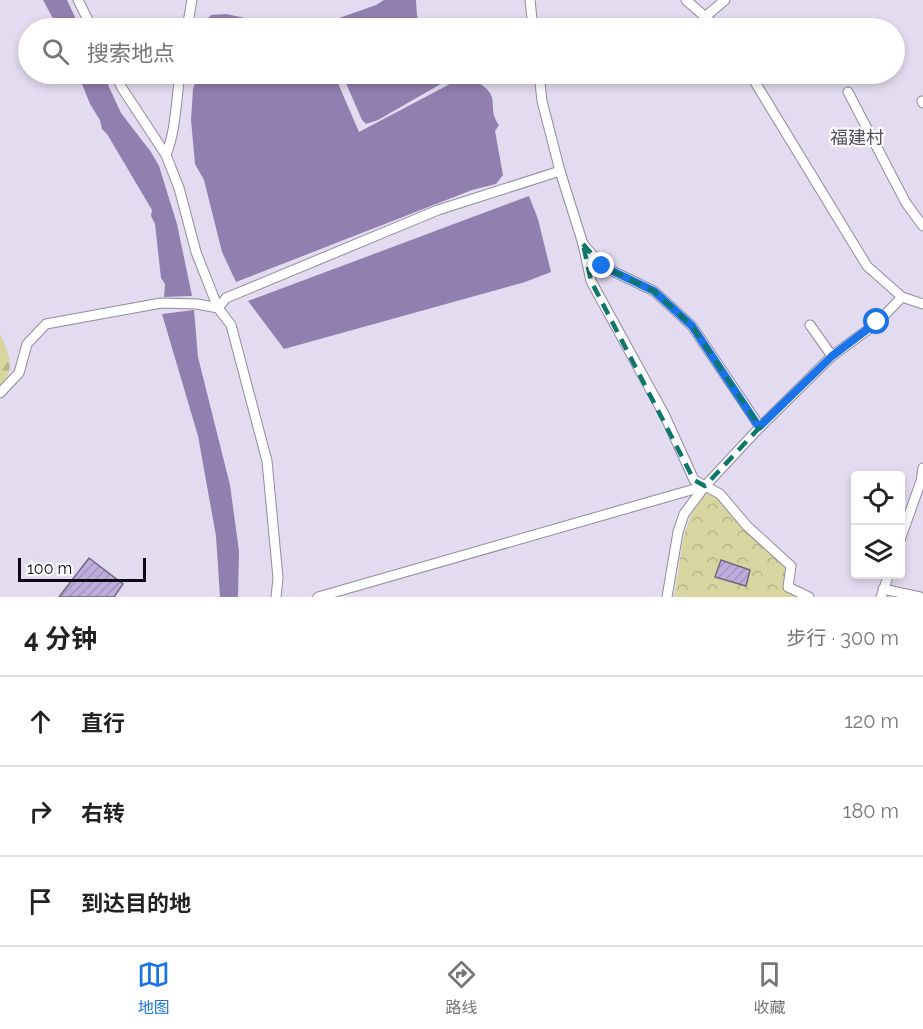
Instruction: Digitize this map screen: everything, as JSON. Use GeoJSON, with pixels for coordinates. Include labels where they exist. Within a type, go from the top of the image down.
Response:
{"type":"FeatureCollection","features":[{"type":"Feature","properties":{"kind":"street"},"geometry":{"type":"LineString","coordinates":[[78,0],[87,18]]}},
{"type":"Feature","properties":{"kind":"street"},"geometry":{"type":"LineString","coordinates":[[189,18],[192,0]]}},
{"type":"Feature","properties":{"kind":"street"},"geometry":{"type":"LineString","coordinates":[[530,0],[532,18]]}},
{"type":"Feature","properties":{"kind":"street"},"geometry":{"type":"LineString","coordinates":[[686,0],[706,16],[725,0]]}},
{"type":"Feature","properties":{"kind":"street"},"geometry":{"type":"LineString","coordinates":[[120,84],[166,155],[179,188],[196,252],[218,308],[231,325],[267,460],[278,578],[276,597]]}},
{"type":"Feature","properties":{"kind":"street"},"geometry":{"type":"LineString","coordinates":[[166,155],[173,137],[178,84]]}},
{"type":"Feature","properties":{"kind":"street"},"geometry":{"type":"LineString","coordinates":[[540,84],[542,101],[560,171],[583,244],[591,281],[665,416],[694,480],[720,494],[747,526],[791,566],[788,587],[809,597]]}},
{"type":"Feature","properties":{"kind":"street"},"geometry":{"type":"LineString","coordinates":[[756,84],[867,266],[902,297],[923,304]]}},
{"type":"Feature","properties":{"kind":"street"},"geometry":{"type":"LineString","coordinates":[[848,92],[906,203],[923,226]]}},
{"type":"Feature","properties":{"kind":"street"},"geometry":{"type":"LineString","coordinates":[[218,308],[226,298],[438,210],[560,171]]}},
{"type":"Feature","properties":{"kind":"street"},"geometry":{"type":"LineString","coordinates":[[583,244],[602,266],[654,291],[692,326],[759,427]]}},
{"type":"Feature","properties":{"kind":"street"},"geometry":{"type":"LineString","coordinates":[[667,597],[678,532],[684,514],[705,486],[759,427],[832,356],[877,322],[902,297]]}},
{"type":"Feature","properties":{"kind":"street"},"geometry":{"type":"LineString","coordinates":[[0,393],[19,373],[27,344],[46,324],[161,303],[197,304],[218,308]]}},
{"type":"Feature","properties":{"kind":"street"},"geometry":{"type":"LineString","coordinates":[[810,325],[832,356]]}},
{"type":"Feature","properties":{"kind":"street"},"geometry":{"type":"LineString","coordinates":[[905,526],[921,482],[923,468]]}},
{"type":"Feature","properties":{"kind":"street"},"geometry":{"type":"LineString","coordinates":[[318,597],[705,486]]}},
{"type":"Feature","properties":{"kind":"street"},"geometry":{"type":"LineString","coordinates":[[882,593],[920,597]]}},
{"type":"Feature","properties":{"kind":"highlighted area"},"geometry":{"type":"Polygon","coordinates":[[[583,244],[602,266],[654,291],[692,326],[760,427],[705,486],[694,480],[591,281],[583,244]]]}},
{"type":"Feature","properties":{"kind":"green space"},"geometry":{"type":"Polygon","coordinates":[[[0,333],[10,368],[0,390],[0,333]]]}},
{"type":"Feature","properties":{"kind":"green space"},"geometry":{"type":"Polygon","coordinates":[[[707,489],[791,567],[787,579],[807,597],[674,597],[684,535],[692,512],[707,489]]]}},
{"type":"Feature","properties":{"kind":"shaded area"},"geometry":{"type":"Polygon","coordinates":[[[43,0],[67,0],[75,18],[53,18],[43,0]]]}},
{"type":"Feature","properties":{"kind":"shaded area"},"geometry":{"type":"Polygon","coordinates":[[[384,0],[416,0],[418,18],[339,18],[384,0]]]}},
{"type":"Feature","properties":{"kind":"shaded area"},"geometry":{"type":"Polygon","coordinates":[[[226,14],[245,18],[208,18],[211,15],[226,14]]]}},
{"type":"Feature","properties":{"kind":"shaded area"},"geometry":{"type":"Polygon","coordinates":[[[82,84],[108,84],[121,113],[159,166],[177,224],[192,296],[164,297],[165,284],[161,278],[152,210],[102,129],[100,120],[82,84]]]}},
{"type":"Feature","properties":{"kind":"shaded area"},"geometry":{"type":"Polygon","coordinates":[[[195,84],[338,84],[359,132],[450,84],[480,84],[492,97],[494,116],[499,125],[495,131],[503,175],[496,184],[472,190],[236,282],[222,252],[204,180],[195,164],[191,120],[195,84]]]}},
{"type":"Feature","properties":{"kind":"shaded area"},"geometry":{"type":"Polygon","coordinates":[[[346,84],[441,84],[378,120],[366,124],[362,120],[346,84]]]}},
{"type":"Feature","properties":{"kind":"shaded area"},"geometry":{"type":"Polygon","coordinates":[[[529,196],[538,219],[551,272],[525,282],[284,349],[248,301],[529,196]]]}},
{"type":"Feature","properties":{"kind":"shaded area"},"geometry":{"type":"Polygon","coordinates":[[[194,310],[198,357],[230,485],[239,551],[238,597],[220,597],[216,536],[198,436],[162,314],[194,310]]]}},
{"type":"Feature","properties":{"kind":"building"},"geometry":{"type":"Polygon","coordinates":[[[89,558],[123,584],[114,597],[59,597],[89,558]]]}},
{"type":"Feature","properties":{"kind":"building"},"geometry":{"type":"Polygon","coordinates":[[[721,560],[750,570],[746,586],[715,577],[721,560]]]}},
{"type":"Feature","properties":{"kind":"district","name":"福建村"},"geometry":{"type":"Point","coordinates":[857,138]}},
{"type":"Feature","properties":{"kind":"route"},"geometry":{"type":"LineString","coordinates":[[602,266],[654,291],[692,326],[759,427],[832,356],[877,322]]}}]}
